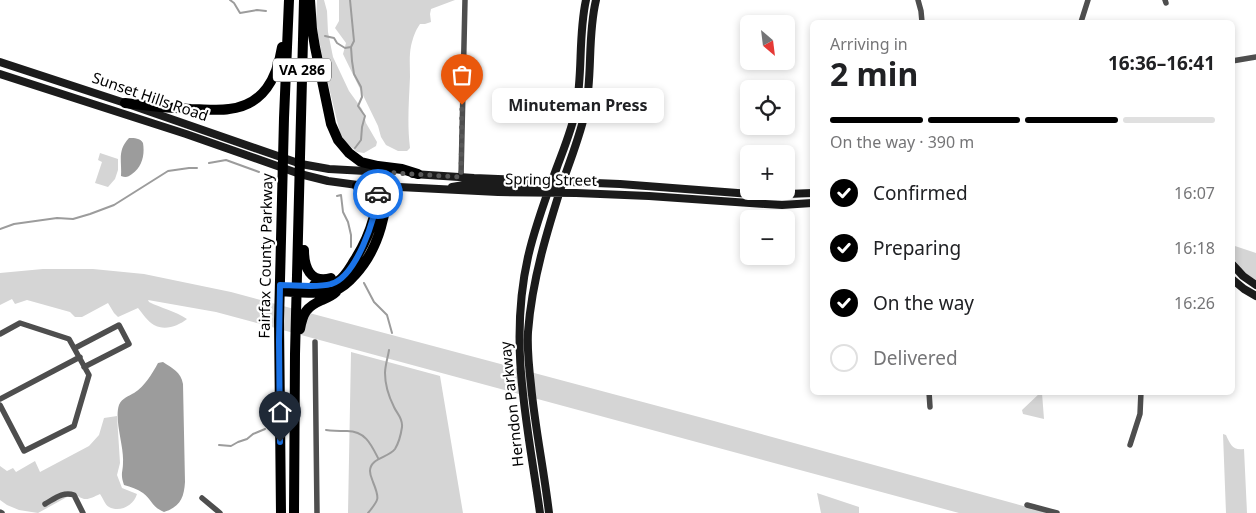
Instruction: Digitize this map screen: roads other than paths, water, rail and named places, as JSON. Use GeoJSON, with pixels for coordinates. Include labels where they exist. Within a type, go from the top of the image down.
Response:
{"type":"FeatureCollection","features":[{"type":"Feature","properties":{"kind":"highway","name":"Fairfax County Parkway"},"geometry":{"type":"LineString","coordinates":[[281,513],[279,422],[280,288],[287,174],[284,149],[289,0]]}},
{"type":"Feature","properties":{"kind":"highway","name":"Fairfax County Parkway"},"geometry":{"type":"LineString","coordinates":[[294,513],[299,183],[295,158],[304,0]]}},
{"type":"Feature","properties":{"kind":"highway"},"geometry":{"type":"LineString","coordinates":[[310,0],[315,47],[331,124],[338,140],[349,153],[361,162],[402,169],[418,174]]}},
{"type":"Feature","properties":{"kind":"highway"},"geometry":{"type":"LineString","coordinates":[[125,103],[152,107],[224,110],[251,102],[263,92],[275,74],[288,12]]}},
{"type":"Feature","properties":{"kind":"highway"},"geometry":{"type":"LineString","coordinates":[[295,354],[306,310],[313,304],[333,295],[348,282],[362,266],[375,244],[383,221],[384,172]]}},
{"type":"Feature","properties":{"kind":"highway"},"geometry":{"type":"LineString","coordinates":[[357,186],[366,192],[372,201],[373,221]]}},
{"type":"Feature","properties":{"kind":"highway"},"geometry":{"type":"LineString","coordinates":[[280,288],[333,284],[342,278],[364,244],[384,187]]}},
{"type":"Feature","properties":{"kind":"highway"},"geometry":{"type":"LineString","coordinates":[[298,212],[304,240],[304,262],[311,274],[319,279],[330,279],[354,262]]}},
{"type":"Feature","properties":{"kind":"highway"},"geometry":{"type":"LineString","coordinates":[[297,288],[330,292],[340,288]]}},
{"type":"Feature","properties":{"kind":"main road","name":"Herndon Parkway"},"geometry":{"type":"LineString","coordinates":[[540,513],[522,390],[519,331],[522,293],[528,257],[540,216],[571,129],[577,102],[582,23],[586,0]]}},
{"type":"Feature","properties":{"kind":"main road","name":"Herndon Parkway"},"geometry":{"type":"LineString","coordinates":[[549,513],[533,408],[528,334],[538,266],[585,110],[589,80],[591,23],[596,0]]}},
{"type":"Feature","properties":{"kind":"main road","name":"Sunset Hills Road"},"geometry":{"type":"LineString","coordinates":[[0,62],[295,158]]}},
{"type":"Feature","properties":{"kind":"main road","name":"Sunset Hills Road"},"geometry":{"type":"LineString","coordinates":[[0,74],[186,134],[287,174]]}},
{"type":"Feature","properties":{"kind":"main road","name":"Spring Street"},"geometry":{"type":"LineString","coordinates":[[295,158],[301,164],[329,169],[461,177],[650,196],[782,205],[810,203]]}},
{"type":"Feature","properties":{"kind":"main road","name":"Spring Street"},"geometry":{"type":"LineString","coordinates":[[287,174],[357,186],[477,192],[561,187],[764,195],[810,193]]}},
{"type":"Feature","properties":{"kind":"main road"},"geometry":{"type":"LineString","coordinates":[[1235,267],[1243,276],[1256,285]]}},
{"type":"Feature","properties":{"kind":"main road"},"geometry":{"type":"LineString","coordinates":[[1235,282],[1256,296]]}},
{"type":"Feature","properties":{"kind":"street"},"geometry":{"type":"LineString","coordinates":[[461,177],[465,0]]}},
{"type":"Feature","properties":{"kind":"street"},"geometry":{"type":"LineString","coordinates":[[918,0],[922,20]]}},
{"type":"Feature","properties":{"kind":"street"},"geometry":{"type":"LineString","coordinates":[[1082,20],[1088,0]]}},
{"type":"Feature","properties":{"kind":"street"},"geometry":{"type":"LineString","coordinates":[[1235,60],[1256,57]]}},
{"type":"Feature","properties":{"kind":"street"},"geometry":{"type":"LineString","coordinates":[[0,334],[20,323],[69,339],[89,375],[74,426],[24,451],[0,405]]}},
{"type":"Feature","properties":{"kind":"street"},"geometry":{"type":"LineString","coordinates":[[75,348],[119,326],[129,344],[84,367]]}},
{"type":"Feature","properties":{"kind":"street"},"geometry":{"type":"LineString","coordinates":[[316,342],[317,513]]}},
{"type":"Feature","properties":{"kind":"street"},"geometry":{"type":"LineString","coordinates":[[0,398],[80,357]]}},
{"type":"Feature","properties":{"kind":"street"},"geometry":{"type":"LineString","coordinates":[[929,395],[930,407]]}},
{"type":"Feature","properties":{"kind":"street"},"geometry":{"type":"LineString","coordinates":[[1130,445],[1140,414],[1141,395]]}},
{"type":"Feature","properties":{"kind":"street"},"geometry":{"type":"LineString","coordinates":[[45,504],[64,494],[74,495],[83,513]]}},
{"type":"Feature","properties":{"kind":"street"},"geometry":{"type":"LineString","coordinates":[[202,498],[220,513]]}},
{"type":"Feature","properties":{"kind":"street"},"geometry":{"type":"LineString","coordinates":[[1027,505],[1057,513]]}},
{"type":"Feature","properties":{"kind":"waterway"},"geometry":{"type":"LineString","coordinates":[[230,0],[240,13],[257,10],[266,11]]}},
{"type":"Feature","properties":{"kind":"waterway"},"geometry":{"type":"LineString","coordinates":[[350,0],[354,41],[351,47],[352,61],[354,74],[361,87],[362,97],[358,106],[365,116],[361,140],[355,148]]}},
{"type":"Feature","properties":{"kind":"waterway"},"geometry":{"type":"LineString","coordinates":[[325,36],[334,38],[337,43],[345,48],[351,47]]}},
{"type":"Feature","properties":{"kind":"waterway"},"geometry":{"type":"LineString","coordinates":[[209,163],[226,160],[259,172]]}},
{"type":"Feature","properties":{"kind":"waterway"},"geometry":{"type":"LineString","coordinates":[[0,229],[14,224],[57,218],[73,219],[90,214],[114,205],[168,171],[197,168]]}},
{"type":"Feature","properties":{"kind":"waterway"},"geometry":{"type":"LineString","coordinates":[[337,196],[341,195],[343,212],[351,235],[351,247]]}},
{"type":"Feature","properties":{"kind":"waterway"},"geometry":{"type":"LineString","coordinates":[[364,283],[374,302],[387,315],[392,333]]}},
{"type":"Feature","properties":{"kind":"waterway"},"geometry":{"type":"LineString","coordinates":[[368,513],[377,499],[377,492],[370,474],[371,467],[373,463],[395,449],[402,427],[401,419],[390,399],[386,382],[385,370],[389,350]]}},
{"type":"Feature","properties":{"kind":"waterway"},"geometry":{"type":"LineString","coordinates":[[219,445],[231,446],[265,429]]}},
{"type":"Feature","properties":{"kind":"waterway"},"geometry":{"type":"LineString","coordinates":[[326,430],[358,433],[367,439],[378,458]]}},
{"type":"Feature","properties":{"kind":"place","name":"Minuteman Press"},"geometry":{"type":"Point","coordinates":[462,105]}}]}
